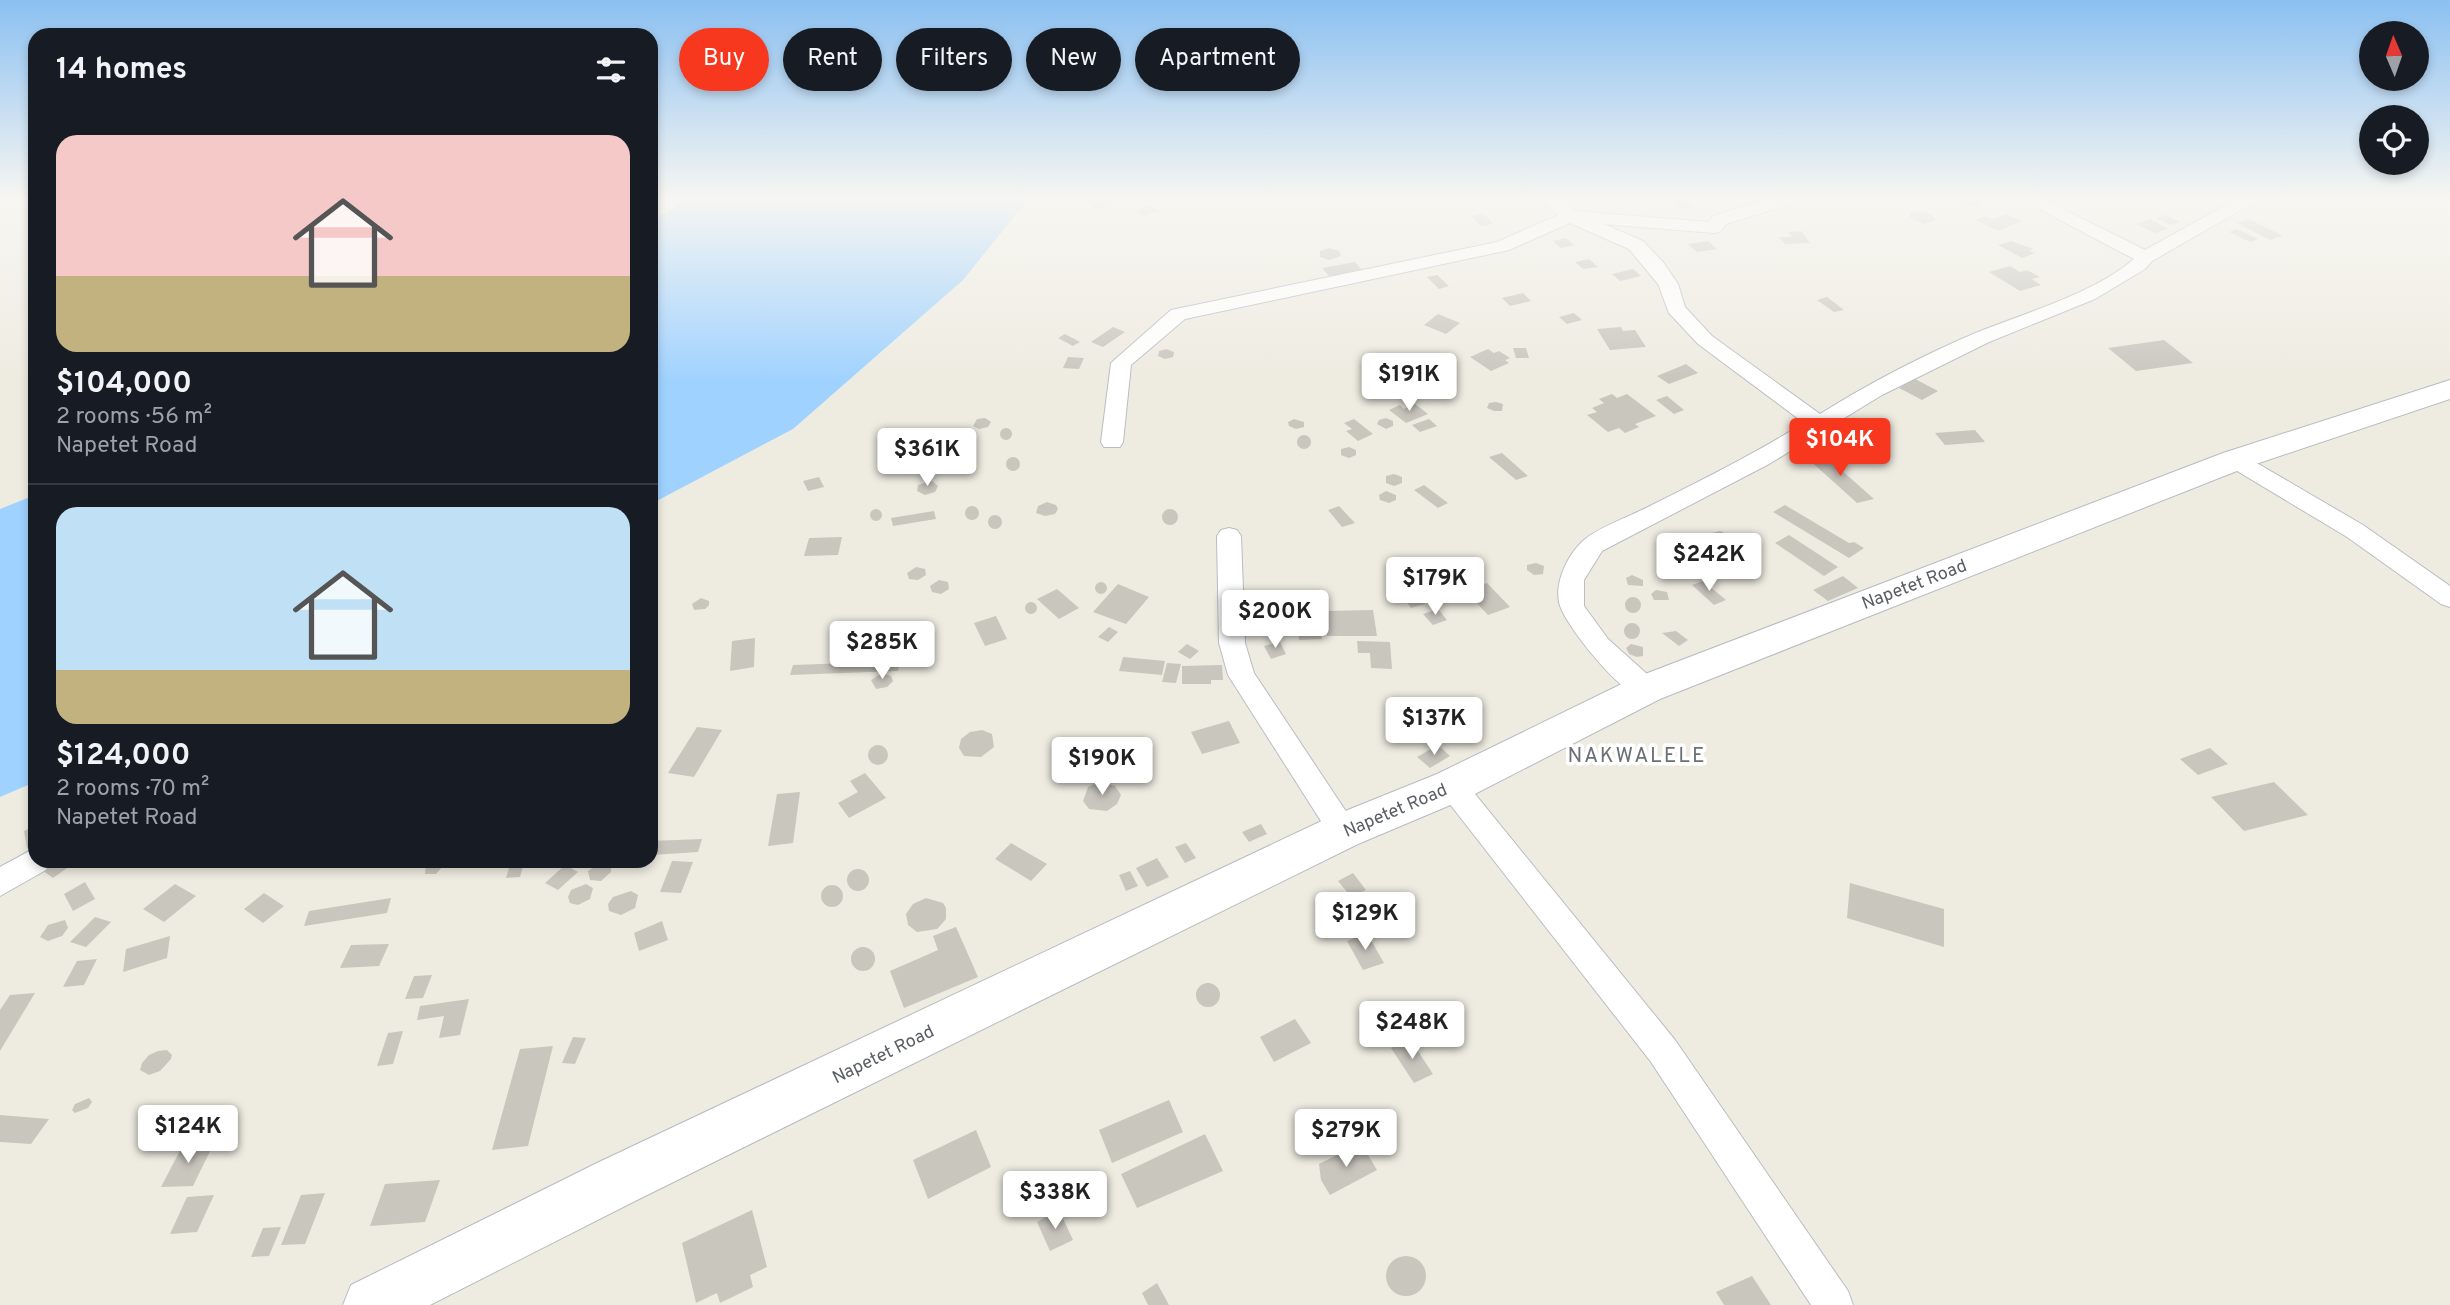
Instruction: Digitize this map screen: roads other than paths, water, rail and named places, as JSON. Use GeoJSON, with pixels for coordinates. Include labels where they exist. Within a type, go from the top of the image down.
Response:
{"type":"FeatureCollection","features":[{"type":"Feature","properties":{"kind":"main road","name":"Napetet Road"},"geometry":{"type":"LineString","coordinates":[[371,1305],[616,1182],[1343,831],[1452,786],[1646,689],[2235,460],[2450,389]]}},
{"type":"Feature","properties":{"kind":"street"},"geometry":{"type":"LineString","coordinates":[[1112,442],[1121,363],[1178,314],[1441,259]]}},
{"type":"Feature","properties":{"kind":"street"},"geometry":{"type":"LineString","coordinates":[[1650,259],[1668,284],[1676,309],[1705,340],[1818,423]]}},
{"type":"Feature","properties":{"kind":"street"},"geometry":{"type":"LineString","coordinates":[[1646,689],[1612,660],[1591,636],[1569,596],[1571,583],[1581,559],[1593,545],[1761,459],[1818,423],[1926,363],[2088,295],[2138,265],[2143,259]]}},
{"type":"Feature","properties":{"kind":"street"},"geometry":{"type":"LineString","coordinates":[[2235,460],[2344,523],[2450,598]]}},
{"type":"Feature","properties":{"kind":"street"},"geometry":{"type":"LineString","coordinates":[[1229,536],[1232,643],[1241,675],[1343,831]]}},
{"type":"Feature","properties":{"kind":"street"},"geometry":{"type":"LineString","coordinates":[[1452,786],[1662,1051],[1834,1305]]}},
{"type":"Feature","properties":{"kind":"street"},"geometry":{"type":"LineString","coordinates":[[0,883],[28,865]]}},
{"type":"Feature","properties":{"kind":"water"},"geometry":{"type":"Polygon","coordinates":[[[658,259],[980,259],[963,280],[793,429],[658,500],[658,259]]]}},
{"type":"Feature","properties":{"kind":"water"},"geometry":{"type":"Polygon","coordinates":[[[28,498],[28,785],[0,797],[0,509],[28,498]]]}},
{"type":"Feature","properties":{"kind":"district","name":"NAKWALELE"},"geometry":{"type":"Point","coordinates":[1637,755]}}]}
